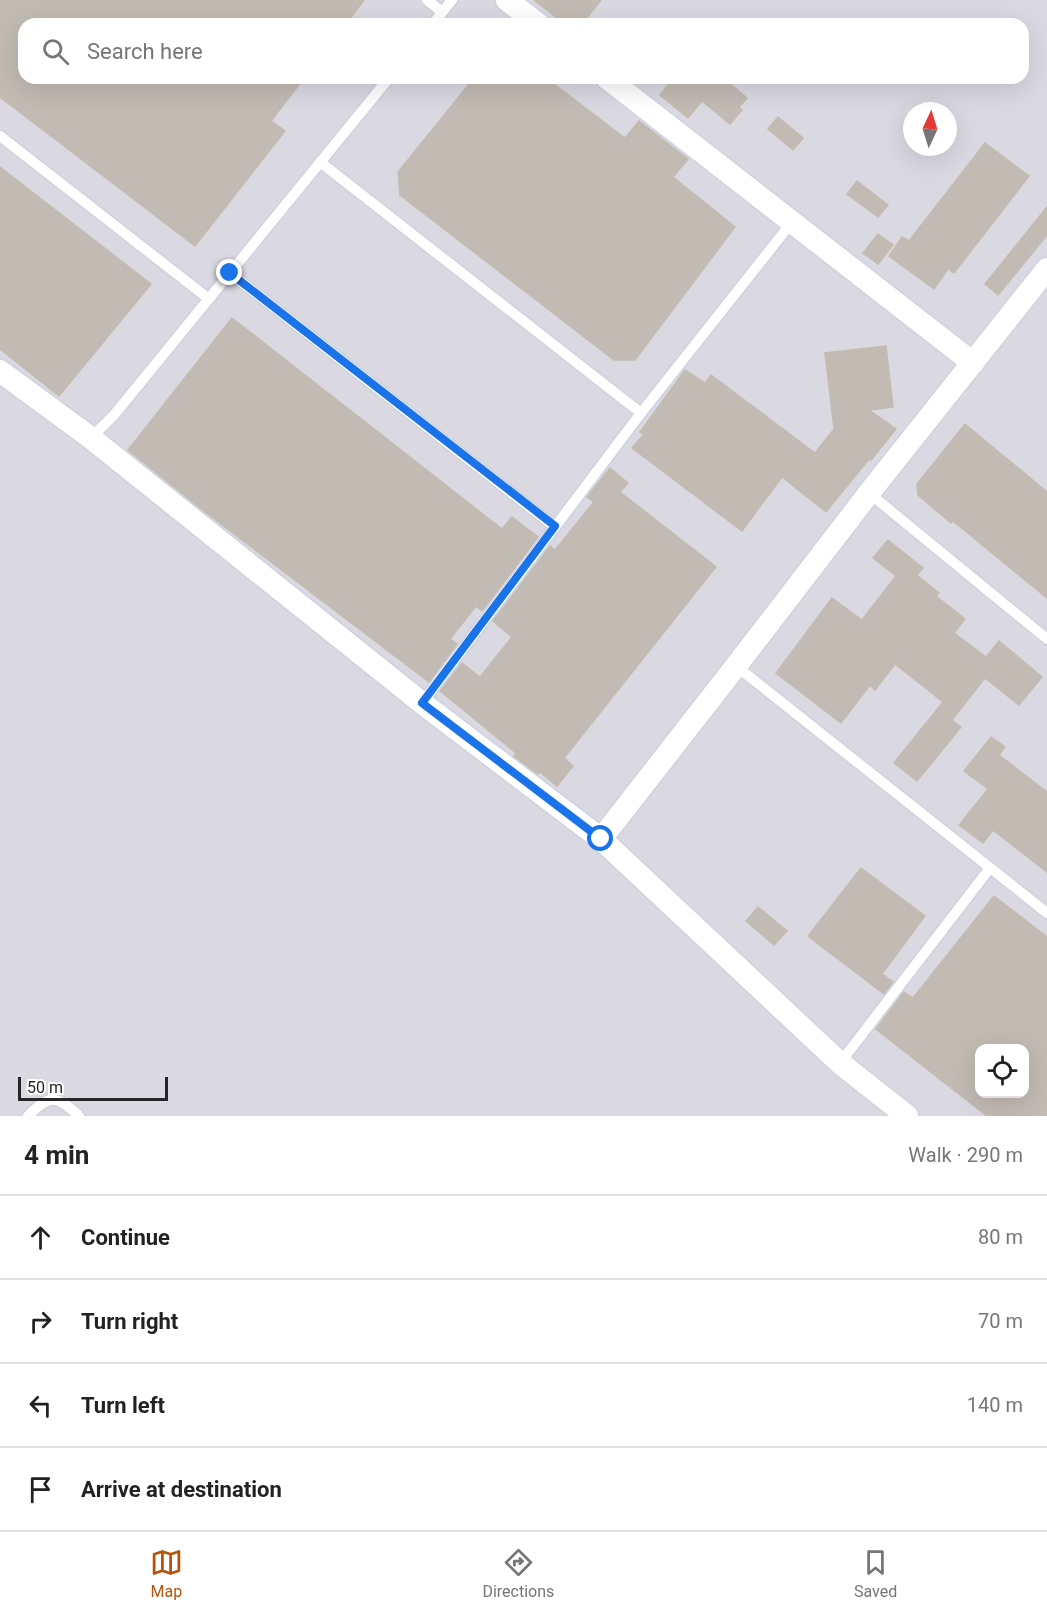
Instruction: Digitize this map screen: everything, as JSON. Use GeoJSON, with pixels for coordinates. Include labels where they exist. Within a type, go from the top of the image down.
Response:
{"type":"FeatureCollection","features":[{"type":"Feature","properties":{"kind":"street"},"geometry":{"type":"LineString","coordinates":[[507,0],[530,18]]}},
{"type":"Feature","properties":{"kind":"street"},"geometry":{"type":"LineString","coordinates":[[615,84],[973,363]]}},
{"type":"Feature","properties":{"kind":"street"},"geometry":{"type":"LineString","coordinates":[[601,839],[869,493],[1047,269]]}},
{"type":"Feature","properties":{"kind":"street"},"geometry":{"type":"LineString","coordinates":[[0,371],[91,438],[422,703],[601,839],[840,1063],[907,1116]]}},
{"type":"Feature","properties":{"kind":"lane"},"geometry":{"type":"LineString","coordinates":[[426,0],[442,12]]}},
{"type":"Feature","properties":{"kind":"lane"},"geometry":{"type":"LineString","coordinates":[[438,18],[452,0]]}},
{"type":"Feature","properties":{"kind":"lane"},"geometry":{"type":"LineString","coordinates":[[91,438],[114,415],[384,84]]}},
{"type":"Feature","properties":{"kind":"lane"},"geometry":{"type":"LineString","coordinates":[[0,136],[209,299]]}},
{"type":"Feature","properties":{"kind":"lane"},"geometry":{"type":"LineString","coordinates":[[320,162],[641,413]]}},
{"type":"Feature","properties":{"kind":"lane"},"geometry":{"type":"LineString","coordinates":[[422,703],[641,413],[792,222]]}},
{"type":"Feature","properties":{"kind":"lane"},"geometry":{"type":"LineString","coordinates":[[230,273],[555,526]]}},
{"type":"Feature","properties":{"kind":"lane"},"geometry":{"type":"LineString","coordinates":[[869,493],[1047,639]]}},
{"type":"Feature","properties":{"kind":"lane"},"geometry":{"type":"LineString","coordinates":[[736,666],[1047,913]]}},
{"type":"Feature","properties":{"kind":"lane"},"geometry":{"type":"LineString","coordinates":[[840,1063],[990,867]]}},
{"type":"Feature","properties":{"kind":"lane"},"geometry":{"type":"LineString","coordinates":[[28,1116],[40,1104],[51,1099],[62,1101],[79,1116]]}},
{"type":"Feature","properties":{"kind":"shaded area"},"geometry":{"type":"Polygon","coordinates":[[[0,0],[1047,0],[1047,1116],[0,1116],[0,0]]]}},
{"type":"Feature","properties":{"kind":"building"},"geometry":{"type":"Polygon","coordinates":[[[0,0],[364,0],[350,18],[18,18],[18,84],[299,84],[271,121],[285,131],[195,246],[0,97],[0,0]]]}},
{"type":"Feature","properties":{"kind":"building"},"geometry":{"type":"Polygon","coordinates":[[[534,0],[601,0],[587,18],[557,18],[534,0]]]}},
{"type":"Feature","properties":{"kind":"building"},"geometry":{"type":"Polygon","coordinates":[[[469,84],[554,84],[625,138],[639,121],[688,159],[673,177],[735,227],[635,360],[614,360],[400,195],[398,172],[469,84]]]}},
{"type":"Feature","properties":{"kind":"building"},"geometry":{"type":"Polygon","coordinates":[[[669,84],[730,84],[747,98],[739,107],[742,110],[730,124],[702,101],[688,118],[660,95],[669,84]]]}},
{"type":"Feature","properties":{"kind":"building"},"geometry":{"type":"Polygon","coordinates":[[[778,117],[803,138],[793,150],[768,129],[778,117]]]}},
{"type":"Feature","properties":{"kind":"building"},"geometry":{"type":"Polygon","coordinates":[[[985,143],[1029,176],[954,273],[948,269],[934,289],[889,256],[902,237],[909,241],[985,143]]]}},
{"type":"Feature","properties":{"kind":"building"},"geometry":{"type":"Polygon","coordinates":[[[0,167],[151,284],[59,396],[0,349],[0,167]]]}},
{"type":"Feature","properties":{"kind":"building"},"geometry":{"type":"Polygon","coordinates":[[[857,181],[888,205],[878,217],[847,194],[857,181]]]}},
{"type":"Feature","properties":{"kind":"building"},"geometry":{"type":"Polygon","coordinates":[[[1047,207],[1047,235],[998,295],[985,284],[1047,207]]]}},
{"type":"Feature","properties":{"kind":"building"},"geometry":{"type":"Polygon","coordinates":[[[878,234],[893,245],[878,264],[863,253],[878,234]]]}},
{"type":"Feature","properties":{"kind":"building"},"geometry":{"type":"Polygon","coordinates":[[[232,318],[502,529],[512,517],[538,537],[482,611],[476,606],[450,639],[457,644],[429,682],[200,508],[128,450],[232,318]]]}},
{"type":"Feature","properties":{"kind":"building"},"geometry":{"type":"Polygon","coordinates":[[[886,346],[893,407],[869,410],[896,429],[826,512],[782,477],[742,531],[632,448],[644,434],[640,432],[685,370],[705,383],[711,375],[815,453],[834,429],[825,353],[886,346]]]}},
{"type":"Feature","properties":{"kind":"building"},"geometry":{"type":"Polygon","coordinates":[[[965,424],[1047,492],[1047,598],[918,495],[917,484],[965,424]]]}},
{"type":"Feature","properties":{"kind":"building"},"geometry":{"type":"Polygon","coordinates":[[[610,468],[628,483],[620,492],[716,567],[564,758],[573,766],[557,786],[514,756],[516,753],[440,691],[462,663],[480,677],[512,637],[493,621],[550,546],[555,550],[594,502],[587,497],[610,468]]]}},
{"type":"Feature","properties":{"kind":"building"},"geometry":{"type":"Polygon","coordinates":[[[888,540],[923,568],[917,575],[939,593],[936,596],[965,619],[954,633],[986,657],[999,641],[1042,677],[1019,705],[985,678],[952,720],[961,727],[917,781],[894,763],[943,702],[895,664],[875,690],[870,685],[841,723],[776,673],[832,598],[862,620],[896,576],[873,558],[888,540]]]}},
{"type":"Feature","properties":{"kind":"building"},"geometry":{"type":"Polygon","coordinates":[[[991,737],[1005,747],[999,755],[1047,792],[1047,872],[993,830],[983,843],[959,825],[988,789],[964,771],[991,737]]]}},
{"type":"Feature","properties":{"kind":"building"},"geometry":{"type":"Polygon","coordinates":[[[861,868],[925,916],[882,974],[893,982],[884,994],[808,936],[861,868]]]}},
{"type":"Feature","properties":{"kind":"building"},"geometry":{"type":"Polygon","coordinates":[[[994,896],[1047,937],[1047,1116],[987,1116],[876,1029],[904,992],[913,998],[994,896]]]}},
{"type":"Feature","properties":{"kind":"building"},"geometry":{"type":"Polygon","coordinates":[[[758,907],[787,931],[774,945],[746,921],[758,907]]]}},
{"type":"Feature","properties":{"kind":"route"},"geometry":{"type":"LineString","coordinates":[[230,273],[555,526],[422,703],[601,839]]}}]}
